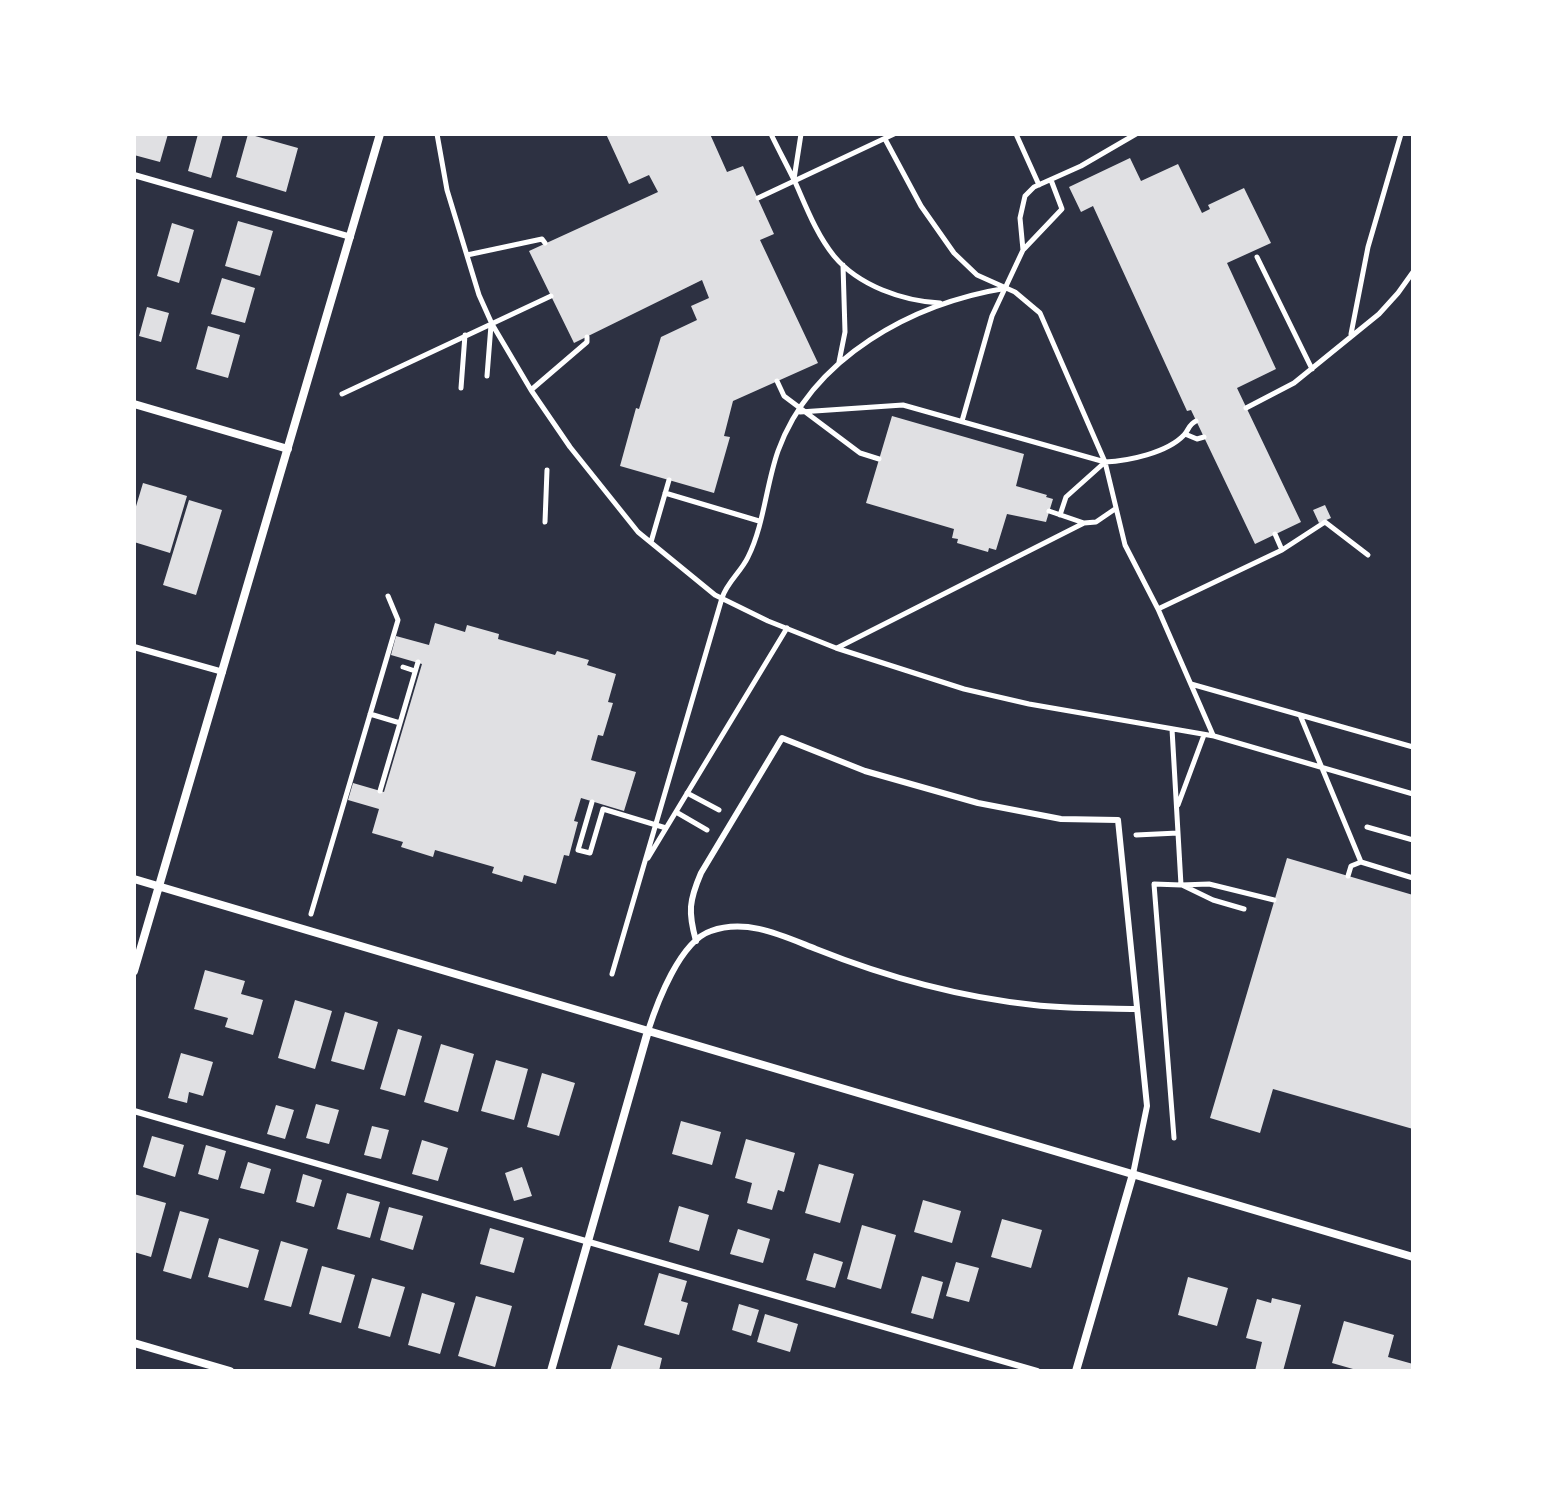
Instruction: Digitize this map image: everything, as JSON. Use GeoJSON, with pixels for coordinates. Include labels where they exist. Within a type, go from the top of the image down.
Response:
{"type":"FeatureCollection","features":[{"type":"Feature","properties":{"kind":"street"},"geometry":{"type":"LineString","coordinates":[[134,971],[380,134]]}},
{"type":"Feature","properties":{"kind":"street"},"geometry":{"type":"LineString","coordinates":[[134,404],[288,449]]}},
{"type":"Feature","properties":{"kind":"street"},"geometry":{"type":"LineString","coordinates":[[134,879],[1413,1257]]}},
{"type":"Feature","properties":{"kind":"street"},"geometry":{"type":"LineString","coordinates":[[551,1371],[648,1031]]}},
{"type":"Feature","properties":{"kind":"street"},"geometry":{"type":"LineString","coordinates":[[1076,1371],[1133,1174]]}},
{"type":"Feature","properties":{"kind":"street"},"geometry":{"type":"LineString","coordinates":[[134,1343],[230,1371]]}},
{"type":"Feature","properties":{"kind":"lane"},"geometry":{"type":"LineString","coordinates":[[134,175],[351,237]]}},
{"type":"Feature","properties":{"kind":"lane"},"geometry":{"type":"LineString","coordinates":[[134,647],[223,672]]}},
{"type":"Feature","properties":{"kind":"lane"},"geometry":{"type":"LineString","coordinates":[[696,941],[690,903],[701,873],[782,738],[865,771],[978,803],[1061,819],[1118,820],[1147,1106],[1133,1174]]}},
{"type":"Feature","properties":{"kind":"lane"},"geometry":{"type":"LineString","coordinates":[[648,1031],[667,980],[696,941],[709,931],[734,926],[753,927],[852,963],[971,996],[1037,1006],[1137,1009]]}},
{"type":"Feature","properties":{"kind":"lane"},"geometry":{"type":"LineString","coordinates":[[134,1111],[1037,1371]]}},
{"type":"Feature","properties":{"kind":"path"},"geometry":{"type":"LineString","coordinates":[[437,134],[447,190],[492,324],[531,390],[610,499],[638,532],[722,598],[836,648],[988,695],[1214,736],[1413,794]]}},
{"type":"Feature","properties":{"kind":"path"},"geometry":{"type":"LineString","coordinates":[[771,134],[818,230],[843,265],[905,298],[941,303]]}},
{"type":"Feature","properties":{"kind":"path"},"geometry":{"type":"LineString","coordinates":[[794,180],[801,134]]}},
{"type":"Feature","properties":{"kind":"path"},"geometry":{"type":"LineString","coordinates":[[758,198],[894,134]]}},
{"type":"Feature","properties":{"kind":"path"},"geometry":{"type":"LineString","coordinates":[[1016,134],[1039,185]]}},
{"type":"Feature","properties":{"kind":"path"},"geometry":{"type":"LineString","coordinates":[[962,421],[992,316],[1023,250],[1021,207],[1027,192],[1136,134]]}},
{"type":"Feature","properties":{"kind":"path"},"geometry":{"type":"LineString","coordinates":[[1351,335],[1365,258],[1401,134]]}},
{"type":"Feature","properties":{"kind":"path"},"geometry":{"type":"LineString","coordinates":[[885,139],[921,206],[954,253],[977,275],[1027,300],[1040,313],[1105,462],[1125,545],[1158,609],[1214,736]]}},
{"type":"Feature","properties":{"kind":"path"},"geometry":{"type":"LineString","coordinates":[[1023,250],[1062,209],[1051,180]]}},
{"type":"Feature","properties":{"kind":"path"},"geometry":{"type":"LineString","coordinates":[[467,255],[542,239],[545,243]]}},
{"type":"Feature","properties":{"kind":"path"},"geometry":{"type":"LineString","coordinates":[[1257,257],[1312,369]]}},
{"type":"Feature","properties":{"kind":"path"},"geometry":{"type":"LineString","coordinates":[[838,363],[845,332],[843,265]]}},
{"type":"Feature","properties":{"kind":"path"},"geometry":{"type":"LineString","coordinates":[[1246,408],[1294,383],[1312,369],[1385,308],[1413,272]]}},
{"type":"Feature","properties":{"kind":"path"},"geometry":{"type":"LineString","coordinates":[[612,974],[722,598],[748,557],[777,452],[799,412],[838,363],[870,340],[941,303],[1007,288]]}},
{"type":"Feature","properties":{"kind":"path"},"geometry":{"type":"LineString","coordinates":[[342,394],[551,296]]}},
{"type":"Feature","properties":{"kind":"path"},"geometry":{"type":"LineString","coordinates":[[487,376],[492,324]]}},
{"type":"Feature","properties":{"kind":"path"},"geometry":{"type":"LineString","coordinates":[[461,388],[465,335]]}},
{"type":"Feature","properties":{"kind":"path"},"geometry":{"type":"LineString","coordinates":[[531,390],[587,342],[587,337]]}},
{"type":"Feature","properties":{"kind":"path"},"geometry":{"type":"LineString","coordinates":[[777,381],[784,396],[860,453],[879,459]]}},
{"type":"Feature","properties":{"kind":"path"},"geometry":{"type":"LineString","coordinates":[[799,412],[903,405],[1105,462],[1148,455],[1185,434],[1196,421]]}},
{"type":"Feature","properties":{"kind":"path"},"geometry":{"type":"LineString","coordinates":[[1185,434],[1197,439],[1204,437]]}},
{"type":"Feature","properties":{"kind":"path"},"geometry":{"type":"LineString","coordinates":[[1060,515],[1066,497],[1105,462]]}},
{"type":"Feature","properties":{"kind":"path"},"geometry":{"type":"LineString","coordinates":[[545,522],[547,470]]}},
{"type":"Feature","properties":{"kind":"path"},"geometry":{"type":"LineString","coordinates":[[651,542],[669,480]]}},
{"type":"Feature","properties":{"kind":"path"},"geometry":{"type":"LineString","coordinates":[[665,493],[759,521]]}},
{"type":"Feature","properties":{"kind":"path"},"geometry":{"type":"LineString","coordinates":[[836,648],[1084,523],[1096,522],[1115,509]]}},
{"type":"Feature","properties":{"kind":"path"},"geometry":{"type":"LineString","coordinates":[[1049,511],[1084,523]]}},
{"type":"Feature","properties":{"kind":"path"},"geometry":{"type":"LineString","coordinates":[[1158,609],[1282,550],[1325,522],[1368,555]]}},
{"type":"Feature","properties":{"kind":"path"},"geometry":{"type":"LineString","coordinates":[[1275,534],[1282,550]]}},
{"type":"Feature","properties":{"kind":"path"},"geometry":{"type":"LineString","coordinates":[[306,930],[398,620],[388,596]]}},
{"type":"Feature","properties":{"kind":"path"},"geometry":{"type":"LineString","coordinates":[[643,866],[787,628]]}},
{"type":"Feature","properties":{"kind":"path"},"geometry":{"type":"LineString","coordinates":[[380,791],[418,662]]}},
{"type":"Feature","properties":{"kind":"path"},"geometry":{"type":"LineString","coordinates":[[403,667],[415,671]]}},
{"type":"Feature","properties":{"kind":"path"},"geometry":{"type":"LineString","coordinates":[[1190,684],[1413,747]]}},
{"type":"Feature","properties":{"kind":"path"},"geometry":{"type":"LineString","coordinates":[[370,714],[400,723]]}},
{"type":"Feature","properties":{"kind":"path"},"geometry":{"type":"LineString","coordinates":[[1300,715],[1361,862]]}},
{"type":"Feature","properties":{"kind":"path"},"geometry":{"type":"LineString","coordinates":[[1172,729],[1181,885]]}},
{"type":"Feature","properties":{"kind":"path"},"geometry":{"type":"LineString","coordinates":[[1176,810],[1204,735]]}},
{"type":"Feature","properties":{"kind":"path"},"geometry":{"type":"LineString","coordinates":[[687,793],[734,818]]}},
{"type":"Feature","properties":{"kind":"path"},"geometry":{"type":"LineString","coordinates":[[592,802],[578,850],[590,853],[603,809],[666,828]]}},
{"type":"Feature","properties":{"kind":"path"},"geometry":{"type":"LineString","coordinates":[[676,812],[722,838]]}},
{"type":"Feature","properties":{"kind":"path"},"geometry":{"type":"LineString","coordinates":[[1367,827],[1413,840]]}},
{"type":"Feature","properties":{"kind":"path"},"geometry":{"type":"LineString","coordinates":[[1119,836],[1179,833]]}},
{"type":"Feature","properties":{"kind":"path"},"geometry":{"type":"LineString","coordinates":[[1348,876],[1351,866],[1361,862],[1413,878]]}},
{"type":"Feature","properties":{"kind":"path"},"geometry":{"type":"LineString","coordinates":[[1174,1138],[1154,884],[1209,884],[1274,900]]}},
{"type":"Feature","properties":{"kind":"path"},"geometry":{"type":"LineString","coordinates":[[1181,885],[1213,900],[1244,909]]}},
{"type":"Feature","properties":{"kind":"building"},"geometry":{"type":"Polygon","coordinates":[[[134,134],[168,134],[160,162],[134,155],[134,134]]]}},
{"type":"Feature","properties":{"kind":"building"},"geometry":{"type":"Polygon","coordinates":[[[198,134],[223,134],[211,178],[188,171],[198,134]]]}},
{"type":"Feature","properties":{"kind":"building"},"geometry":{"type":"Polygon","coordinates":[[[248,134],[298,148],[286,192],[236,177],[248,134]]]}},
{"type":"Feature","properties":{"kind":"building"},"geometry":{"type":"Polygon","coordinates":[[[606,134],[710,134],[727,172],[743,166],[774,234],[760,240],[818,363],[733,401],[724,436],[730,437],[714,493],[620,466],[661,337],[697,320],[691,306],[709,298],[702,280],[574,343],[529,251],[658,192],[649,175],[629,184],[606,134]]]}},
{"type":"Feature","properties":{"kind":"building"},"geometry":{"type":"Polygon","coordinates":[[[1130,158],[1141,181],[1178,164],[1202,213],[1210,209],[1208,205],[1244,188],[1271,243],[1227,263],[1276,369],[1237,388],[1301,522],[1255,544],[1191,410],[1187,411],[1093,206],[1081,212],[1069,187],[1130,158]]]}},
{"type":"Feature","properties":{"kind":"building"},"geometry":{"type":"Polygon","coordinates":[[[238,221],[273,231],[260,276],[225,266],[238,221]]]}},
{"type":"Feature","properties":{"kind":"building"},"geometry":{"type":"Polygon","coordinates":[[[172,223],[194,230],[179,283],[157,276],[172,223]]]}},
{"type":"Feature","properties":{"kind":"building"},"geometry":{"type":"Polygon","coordinates":[[[222,278],[255,288],[245,323],[211,314],[222,278]]]}},
{"type":"Feature","properties":{"kind":"building"},"geometry":{"type":"Polygon","coordinates":[[[147,307],[169,313],[161,342],[139,336],[147,307]]]}},
{"type":"Feature","properties":{"kind":"building"},"geometry":{"type":"Polygon","coordinates":[[[208,326],[240,335],[228,378],[196,369],[208,326]]]}},
{"type":"Feature","properties":{"kind":"building"},"geometry":{"type":"Polygon","coordinates":[[[892,416],[1024,454],[1016,486],[1053,499],[1046,522],[1007,514],[996,550],[989,548],[988,552],[957,543],[958,539],[952,538],[954,529],[866,503],[892,416]]]}},
{"type":"Feature","properties":{"kind":"building"},"geometry":{"type":"Polygon","coordinates":[[[143,483],[187,496],[170,553],[134,542],[134,513],[143,483]]]}},
{"type":"Feature","properties":{"kind":"building"},"geometry":{"type":"Polygon","coordinates":[[[189,500],[222,510],[196,595],[163,585],[189,500]]]}},
{"type":"Feature","properties":{"kind":"building"},"geometry":{"type":"Polygon","coordinates":[[[1325,505],[1331,518],[1319,523],[1313,510],[1325,505]]]}},
{"type":"Feature","properties":{"kind":"building"},"geometry":{"type":"Polygon","coordinates":[[[435,623],[465,632],[467,625],[499,634],[498,639],[555,655],[557,651],[589,660],[587,665],[616,674],[608,702],[613,703],[603,736],[598,735],[591,760],[636,772],[624,811],[581,798],[569,856],[564,855],[556,884],[524,875],[522,882],[492,873],[494,867],[435,850],[433,857],[401,847],[403,842],[372,833],[379,809],[348,800],[353,783],[384,792],[422,664],[391,655],[396,636],[429,645],[435,623]]]}},
{"type":"Feature","properties":{"kind":"building"},"geometry":{"type":"Polygon","coordinates":[[[1287,858],[1413,895],[1413,1129],[1273,1089],[1260,1133],[1210,1118],[1287,858]]]}},
{"type":"Feature","properties":{"kind":"building"},"geometry":{"type":"Polygon","coordinates":[[[205,970],[245,981],[241,994],[263,1000],[253,1035],[225,1027],[228,1018],[194,1009],[205,970]]]}},
{"type":"Feature","properties":{"kind":"building"},"geometry":{"type":"Polygon","coordinates":[[[295,1000],[332,1011],[315,1069],[278,1058],[295,1000]]]}},
{"type":"Feature","properties":{"kind":"building"},"geometry":{"type":"Polygon","coordinates":[[[345,1012],[378,1022],[364,1070],[331,1061],[345,1012]]]}},
{"type":"Feature","properties":{"kind":"building"},"geometry":{"type":"Polygon","coordinates":[[[398,1029],[422,1036],[405,1096],[380,1089],[398,1029]]]}},
{"type":"Feature","properties":{"kind":"building"},"geometry":{"type":"Polygon","coordinates":[[[441,1044],[474,1054],[458,1112],[424,1102],[441,1044]]]}},
{"type":"Feature","properties":{"kind":"building"},"geometry":{"type":"Polygon","coordinates":[[[181,1053],[213,1062],[203,1096],[189,1092],[187,1103],[168,1098],[181,1053]]]}},
{"type":"Feature","properties":{"kind":"building"},"geometry":{"type":"Polygon","coordinates":[[[496,1060],[528,1069],[514,1120],[481,1111],[496,1060]]]}},
{"type":"Feature","properties":{"kind":"building"},"geometry":{"type":"Polygon","coordinates":[[[542,1073],[575,1083],[559,1136],[527,1127],[542,1073]]]}},
{"type":"Feature","properties":{"kind":"building"},"geometry":{"type":"Polygon","coordinates":[[[316,1104],[339,1110],[329,1144],[306,1138],[316,1104]]]}},
{"type":"Feature","properties":{"kind":"building"},"geometry":{"type":"Polygon","coordinates":[[[276,1105],[294,1110],[285,1139],[267,1134],[276,1105]]]}},
{"type":"Feature","properties":{"kind":"building"},"geometry":{"type":"Polygon","coordinates":[[[681,1121],[721,1132],[712,1165],[672,1154],[681,1121]]]}},
{"type":"Feature","properties":{"kind":"building"},"geometry":{"type":"Polygon","coordinates":[[[372,1126],[389,1130],[381,1159],[364,1155],[372,1126]]]}},
{"type":"Feature","properties":{"kind":"building"},"geometry":{"type":"Polygon","coordinates":[[[152,1136],[184,1145],[175,1177],[143,1167],[152,1136]]]}},
{"type":"Feature","properties":{"kind":"building"},"geometry":{"type":"Polygon","coordinates":[[[746,1139],[795,1153],[784,1192],[778,1190],[772,1210],[747,1203],[752,1183],[735,1178],[746,1139]]]}},
{"type":"Feature","properties":{"kind":"building"},"geometry":{"type":"Polygon","coordinates":[[[422,1140],[448,1148],[438,1181],[412,1174],[422,1140]]]}},
{"type":"Feature","properties":{"kind":"building"},"geometry":{"type":"Polygon","coordinates":[[[206,1145],[226,1151],[218,1180],[198,1174],[206,1145]]]}},
{"type":"Feature","properties":{"kind":"building"},"geometry":{"type":"Polygon","coordinates":[[[248,1162],[271,1169],[264,1194],[240,1188],[248,1162]]]}},
{"type":"Feature","properties":{"kind":"building"},"geometry":{"type":"Polygon","coordinates":[[[819,1164],[854,1174],[840,1223],[805,1213],[819,1164]]]}},
{"type":"Feature","properties":{"kind":"building"},"geometry":{"type":"Polygon","coordinates":[[[522,1167],[532,1196],[514,1201],[505,1173],[522,1167]]]}},
{"type":"Feature","properties":{"kind":"building"},"geometry":{"type":"Polygon","coordinates":[[[303,1174],[322,1180],[314,1207],[296,1202],[303,1174]]]}},
{"type":"Feature","properties":{"kind":"building"},"geometry":{"type":"Polygon","coordinates":[[[347,1193],[380,1202],[370,1238],[337,1229],[347,1193]]]}},
{"type":"Feature","properties":{"kind":"building"},"geometry":{"type":"Polygon","coordinates":[[[134,1194],[166,1203],[151,1257],[134,1252],[134,1194]]]}},
{"type":"Feature","properties":{"kind":"building"},"geometry":{"type":"Polygon","coordinates":[[[923,1200],[961,1211],[952,1243],[914,1232],[923,1200]]]}},
{"type":"Feature","properties":{"kind":"building"},"geometry":{"type":"Polygon","coordinates":[[[679,1206],[709,1215],[699,1251],[669,1242],[679,1206]]]}},
{"type":"Feature","properties":{"kind":"building"},"geometry":{"type":"Polygon","coordinates":[[[389,1207],[423,1216],[413,1250],[380,1240],[389,1207]]]}},
{"type":"Feature","properties":{"kind":"building"},"geometry":{"type":"Polygon","coordinates":[[[180,1211],[209,1219],[191,1279],[163,1271],[180,1211]]]}},
{"type":"Feature","properties":{"kind":"building"},"geometry":{"type":"Polygon","coordinates":[[[1002,1219],[1042,1230],[1031,1268],[991,1257],[1002,1219]]]}},
{"type":"Feature","properties":{"kind":"building"},"geometry":{"type":"Polygon","coordinates":[[[862,1225],[896,1235],[881,1289],[847,1279],[862,1225]]]}},
{"type":"Feature","properties":{"kind":"building"},"geometry":{"type":"Polygon","coordinates":[[[490,1228],[524,1238],[514,1273],[480,1264],[490,1228]]]}},
{"type":"Feature","properties":{"kind":"building"},"geometry":{"type":"Polygon","coordinates":[[[738,1229],[770,1239],[763,1263],[730,1254],[738,1229]]]}},
{"type":"Feature","properties":{"kind":"building"},"geometry":{"type":"Polygon","coordinates":[[[219,1238],[259,1250],[248,1288],[208,1277],[219,1238]]]}},
{"type":"Feature","properties":{"kind":"building"},"geometry":{"type":"Polygon","coordinates":[[[281,1241],[308,1249],[291,1307],[264,1300],[281,1241]]]}},
{"type":"Feature","properties":{"kind":"building"},"geometry":{"type":"Polygon","coordinates":[[[814,1253],[843,1262],[835,1288],[806,1280],[814,1253]]]}},
{"type":"Feature","properties":{"kind":"building"},"geometry":{"type":"Polygon","coordinates":[[[956,1262],[979,1268],[969,1302],[946,1296],[956,1262]]]}},
{"type":"Feature","properties":{"kind":"building"},"geometry":{"type":"Polygon","coordinates":[[[322,1266],[355,1275],[341,1323],[309,1314],[322,1266]]]}},
{"type":"Feature","properties":{"kind":"building"},"geometry":{"type":"Polygon","coordinates":[[[659,1273],[687,1281],[681,1301],[688,1303],[679,1335],[644,1325],[659,1273]]]}},
{"type":"Feature","properties":{"kind":"building"},"geometry":{"type":"Polygon","coordinates":[[[922,1276],[943,1282],[933,1319],[911,1313],[922,1276]]]}},
{"type":"Feature","properties":{"kind":"building"},"geometry":{"type":"Polygon","coordinates":[[[1188,1277],[1228,1288],[1217,1326],[1178,1315],[1188,1277]]]}},
{"type":"Feature","properties":{"kind":"building"},"geometry":{"type":"Polygon","coordinates":[[[372,1278],[405,1287],[390,1337],[358,1328],[372,1278]]]}},
{"type":"Feature","properties":{"kind":"building"},"geometry":{"type":"Polygon","coordinates":[[[422,1293],[455,1303],[440,1354],[408,1345],[422,1293]]]}},
{"type":"Feature","properties":{"kind":"building"},"geometry":{"type":"Polygon","coordinates":[[[476,1296],[512,1306],[495,1367],[458,1356],[476,1296]]]}},
{"type":"Feature","properties":{"kind":"building"},"geometry":{"type":"Polygon","coordinates":[[[1272,1298],[1301,1305],[1283,1371],[1255,1371],[1262,1342],[1246,1338],[1257,1299],[1271,1303],[1272,1298]]]}},
{"type":"Feature","properties":{"kind":"building"},"geometry":{"type":"Polygon","coordinates":[[[739,1304],[759,1310],[751,1336],[732,1330],[739,1304]]]}},
{"type":"Feature","properties":{"kind":"building"},"geometry":{"type":"Polygon","coordinates":[[[765,1314],[798,1324],[790,1352],[757,1342],[765,1314]]]}},
{"type":"Feature","properties":{"kind":"building"},"geometry":{"type":"Polygon","coordinates":[[[1344,1321],[1394,1335],[1388,1357],[1413,1364],[1413,1371],[1360,1371],[1332,1363],[1344,1321]]]}},
{"type":"Feature","properties":{"kind":"building"},"geometry":{"type":"Polygon","coordinates":[[[618,1345],[662,1358],[659,1371],[610,1371],[618,1345]]]}}]}
